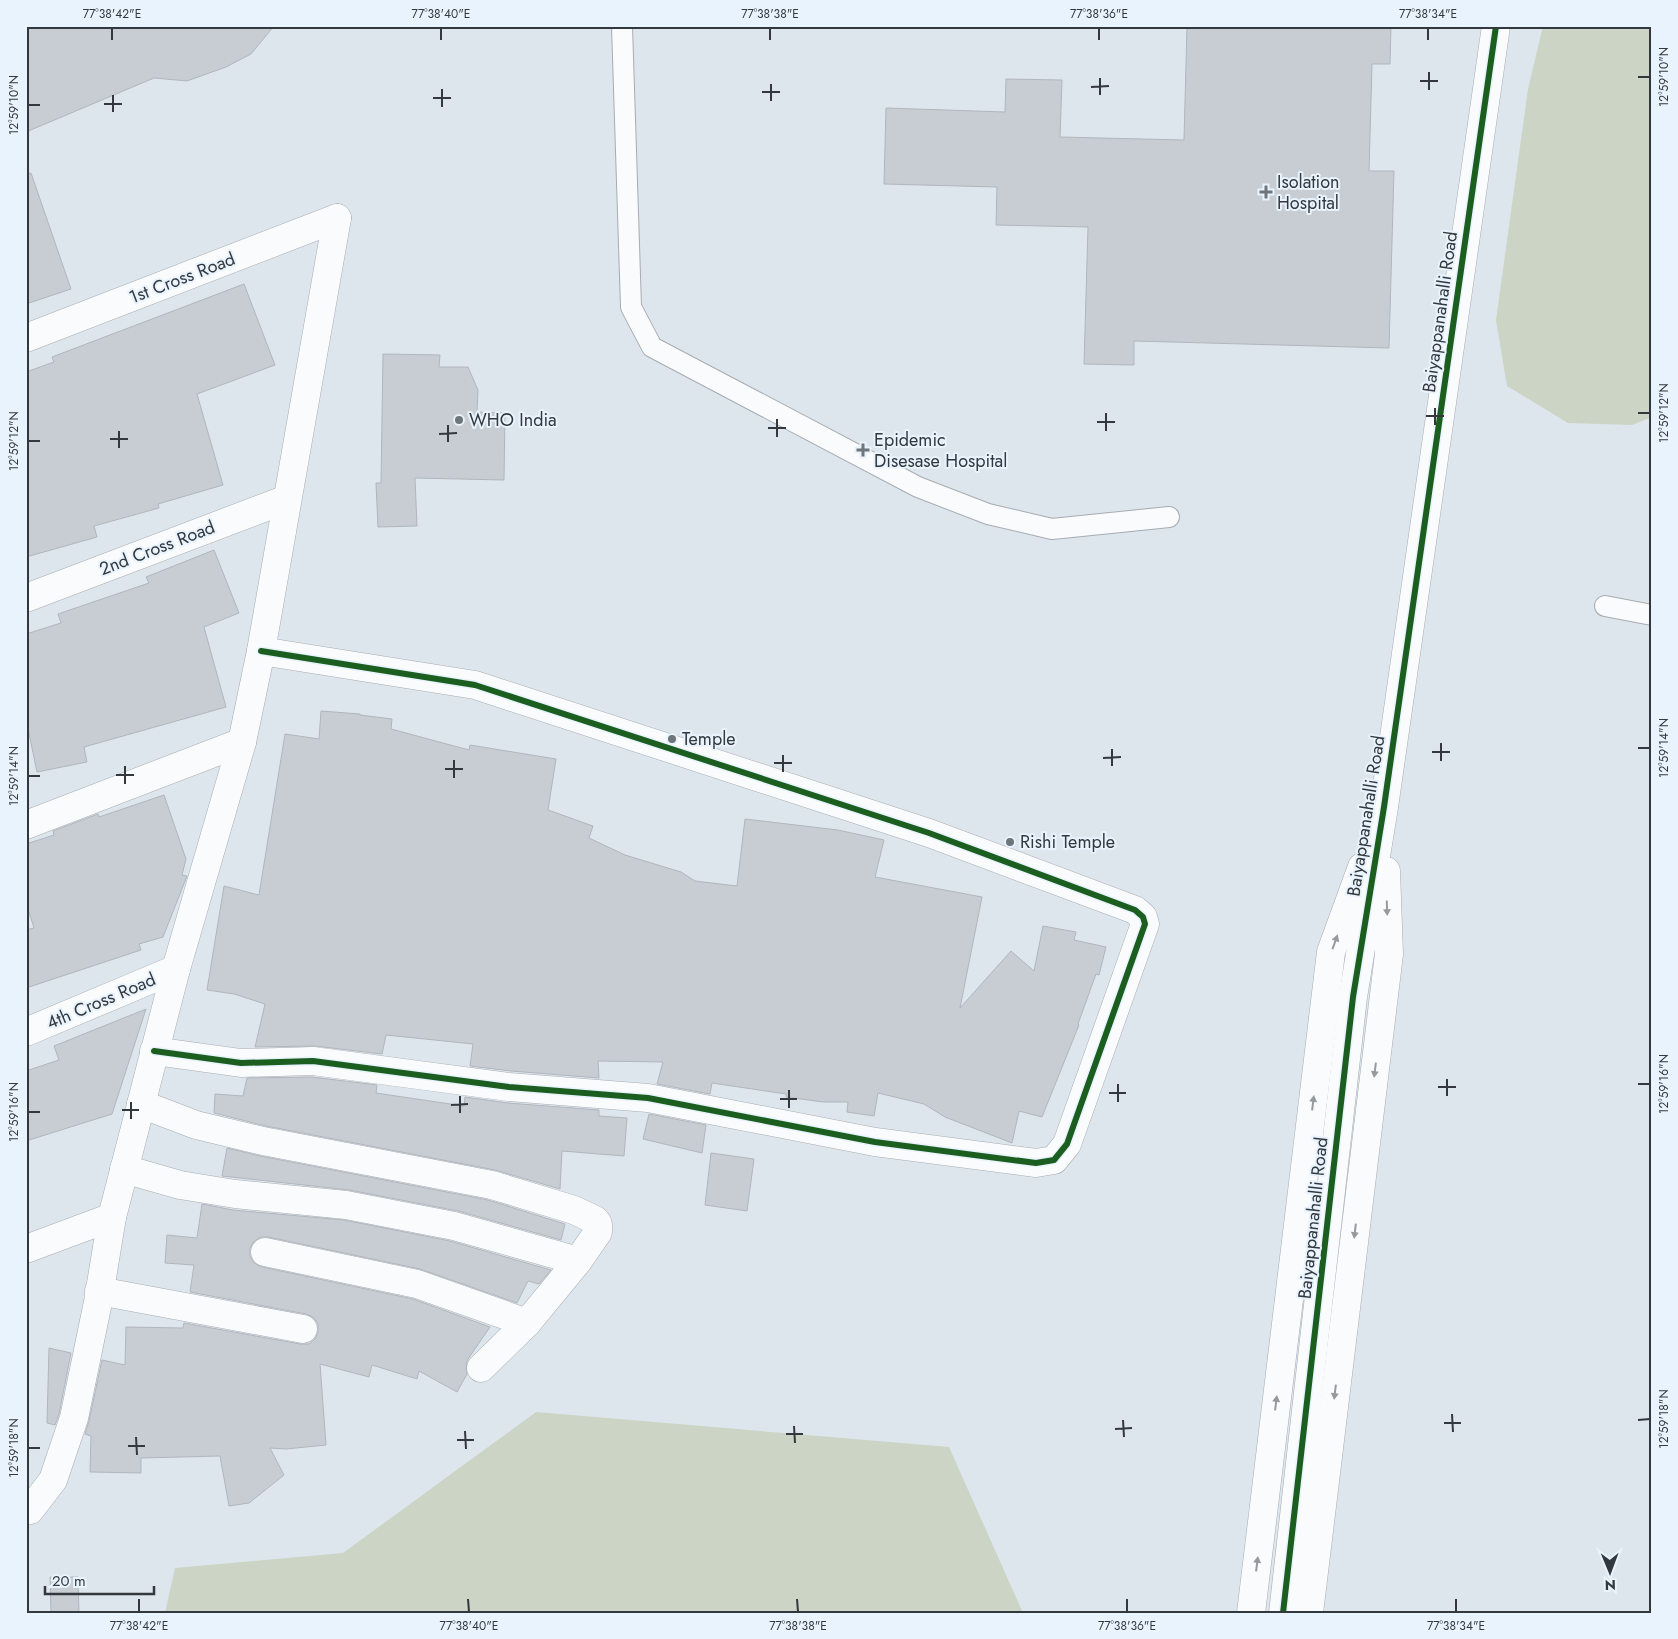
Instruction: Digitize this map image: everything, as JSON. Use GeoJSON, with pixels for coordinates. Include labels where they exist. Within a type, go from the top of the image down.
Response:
{"type":"FeatureCollection","features":[{"type":"Feature","properties":{"kind":"street","name":"Baiyappanahalli Road"},"geometry":{"type":"LineString","coordinates":[[1283,1613],[1353,997],[1384,807],[1496,26]]}},
{"type":"Feature","properties":{"kind":"street","name":"1st Cross Road"},"geometry":{"type":"LineString","coordinates":[[26,338],[337,218],[287,499]]}},
{"type":"Feature","properties":{"kind":"street"},"geometry":{"type":"LineString","coordinates":[[27,1516],[53,1480],[74,1418],[100,1291],[112,1217],[124,1168],[176,969],[242,742],[261,652],[287,499]]}},
{"type":"Feature","properties":{"kind":"street","name":"2nd Cross Road"},"geometry":{"type":"LineString","coordinates":[[26,598],[287,499]]}},
{"type":"Feature","properties":{"kind":"street"},"geometry":{"type":"LineString","coordinates":[[154,1051],[241,1063],[313,1061],[509,1087],[648,1098],[875,1142],[1036,1163],[1054,1160],[1067,1144],[1145,924],[1143,917],[1135,910],[928,832],[474,685],[261,652]]}},
{"type":"Feature","properties":{"kind":"street"},"geometry":{"type":"LineString","coordinates":[[26,825],[242,742]]}},
{"type":"Feature","properties":{"kind":"street"},"geometry":{"type":"LineString","coordinates":[[1251,1613],[1331,952],[1384,807]]}},
{"type":"Feature","properties":{"kind":"street"},"geometry":{"type":"LineString","coordinates":[[1308,1613],[1389,954],[1384,807]]}},
{"type":"Feature","properties":{"kind":"street","name":"4th Cross Road"},"geometry":{"type":"LineString","coordinates":[[26,1032],[176,969]]}},
{"type":"Feature","properties":{"kind":"street"},"geometry":{"type":"LineString","coordinates":[[141,1104],[182,1120],[263,1141],[492,1185],[574,1210],[595,1220],[598,1224],[598,1232],[578,1261],[527,1323],[481,1368]]}},
{"type":"Feature","properties":{"kind":"street"},"geometry":{"type":"LineString","coordinates":[[124,1168],[180,1185],[235,1194],[346,1205],[444,1224],[578,1261]]}},
{"type":"Feature","properties":{"kind":"street"},"geometry":{"type":"LineString","coordinates":[[26,1249],[112,1217]]}},
{"type":"Feature","properties":{"kind":"street"},"geometry":{"type":"LineString","coordinates":[[265,1252],[417,1284],[527,1323]]}},
{"type":"Feature","properties":{"kind":"street"},"geometry":{"type":"LineString","coordinates":[[100,1291],[303,1329]]}},
{"type":"Feature","properties":{"kind":"lane"},"geometry":{"type":"LineString","coordinates":[[622,26],[632,307],[652,347],[918,486],[988,514],[1052,529],[1170,517]]}},
{"type":"Feature","properties":{"kind":"lane"},"geometry":{"type":"LineString","coordinates":[[1605,606],[1652,615]]}},
{"type":"Feature","properties":{"kind":"green space"},"geometry":{"type":"Polygon","coordinates":[[[1543,26],[1652,26],[1652,417],[1632,425],[1568,423],[1507,386],[1496,320],[1528,89],[1543,26]]]}},
{"type":"Feature","properties":{"kind":"green space"},"geometry":{"type":"Polygon","coordinates":[[[536,1412],[949,1447],[1023,1613],[165,1613],[175,1568],[343,1553],[536,1412]]]}},
{"type":"Feature","properties":{"kind":"building"},"geometry":{"type":"Polygon","coordinates":[[[26,26],[274,26],[251,54],[226,67],[187,81],[154,78],[26,132],[26,26]]]}},
{"type":"Feature","properties":{"kind":"building","name":"Isolation Hospital"},"geometry":{"type":"Polygon","coordinates":[[[1187,26],[1391,26],[1390,64],[1372,64],[1369,171],[1394,171],[1389,348],[1134,341],[1134,365],[1084,364],[1088,227],[996,225],[997,187],[884,184],[886,108],[1005,112],[1006,79],[1062,80],[1060,137],[1184,140],[1187,26]]]}},
{"type":"Feature","properties":{"kind":"building"},"geometry":{"type":"Polygon","coordinates":[[[31,173],[71,289],[26,304],[26,174],[31,173]]]}},
{"type":"Feature","properties":{"kind":"building"},"geometry":{"type":"Polygon","coordinates":[[[244,284],[275,365],[197,394],[223,485],[158,504],[159,508],[94,526],[97,537],[26,557],[26,372],[54,362],[52,357],[244,284]]]}},
{"type":"Feature","properties":{"kind":"building"},"geometry":{"type":"Polygon","coordinates":[[[383,354],[440,355],[439,367],[468,367],[478,390],[477,412],[505,413],[504,480],[415,478],[417,526],[378,527],[376,483],[381,483],[383,354]]]}},
{"type":"Feature","properties":{"kind":"building"},"geometry":{"type":"Polygon","coordinates":[[[214,550],[239,613],[204,627],[226,707],[84,747],[87,762],[37,772],[26,719],[26,634],[61,623],[58,614],[149,583],[146,577],[214,550]]]}},
{"type":"Feature","properties":{"kind":"building"},"geometry":{"type":"Polygon","coordinates":[[[321,711],[392,719],[391,729],[469,750],[470,745],[556,759],[548,810],[593,826],[589,838],[625,855],[681,872],[695,881],[737,886],[745,819],[838,830],[884,840],[875,877],[982,897],[960,1008],[1011,951],[1034,971],[1043,926],[1076,932],[1074,940],[1106,947],[1099,975],[1096,974],[1079,1025],[1042,1117],[1019,1111],[1012,1143],[945,1117],[924,1104],[878,1093],[874,1116],[847,1112],[848,1102],[823,1102],[786,1097],[786,1094],[712,1083],[710,1094],[657,1084],[663,1062],[598,1061],[599,1078],[470,1066],[473,1044],[386,1035],[382,1054],[315,1046],[255,1047],[265,1004],[234,994],[207,990],[224,886],[259,895],[285,734],[319,739],[321,711]]]}},
{"type":"Feature","properties":{"kind":"building"},"geometry":{"type":"Polygon","coordinates":[[[164,795],[186,859],[182,875],[187,876],[163,937],[139,944],[141,950],[26,988],[26,930],[34,928],[26,903],[26,844],[54,835],[53,831],[98,814],[99,817],[164,795]]]}},
{"type":"Feature","properties":{"kind":"building"},"geometry":{"type":"Polygon","coordinates":[[[146,1009],[112,1114],[26,1141],[26,1071],[59,1060],[54,1046],[146,1009]]]}},
{"type":"Feature","properties":{"kind":"building"},"geometry":{"type":"Polygon","coordinates":[[[312,1077],[377,1085],[376,1093],[464,1106],[465,1097],[508,1103],[599,1110],[599,1116],[627,1118],[624,1156],[562,1151],[560,1189],[495,1170],[266,1126],[214,1113],[215,1094],[243,1096],[247,1078],[312,1077]]]}},
{"type":"Feature","properties":{"kind":"building"},"geometry":{"type":"Polygon","coordinates":[[[649,1114],[706,1125],[702,1153],[643,1139],[649,1114]]]}},
{"type":"Feature","properties":{"kind":"building"},"geometry":{"type":"Polygon","coordinates":[[[227,1148],[488,1200],[565,1224],[561,1240],[458,1211],[349,1190],[222,1176],[227,1148]]]}},
{"type":"Feature","properties":{"kind":"building"},"geometry":{"type":"Polygon","coordinates":[[[711,1153],[754,1159],[747,1211],[705,1205],[711,1153]]]}},
{"type":"Feature","properties":{"kind":"building"},"geometry":{"type":"Polygon","coordinates":[[[202,1204],[233,1210],[344,1220],[450,1241],[551,1270],[539,1284],[528,1281],[517,1303],[420,1269],[268,1237],[261,1237],[254,1241],[250,1248],[250,1256],[254,1263],[262,1267],[413,1299],[490,1327],[468,1359],[466,1364],[467,1374],[457,1392],[419,1371],[417,1379],[372,1365],[369,1377],[320,1364],[326,1445],[286,1449],[270,1448],[284,1475],[249,1503],[229,1506],[220,1456],[141,1458],[141,1473],[90,1472],[91,1436],[85,1434],[102,1360],[125,1365],[126,1327],[183,1328],[184,1323],[300,1344],[309,1344],[315,1339],[318,1332],[318,1324],[313,1317],[306,1314],[190,1292],[194,1265],[165,1263],[167,1235],[197,1238],[202,1204]]]}},
{"type":"Feature","properties":{"kind":"building"},"geometry":{"type":"Polygon","coordinates":[[[49,1348],[71,1353],[59,1414],[55,1425],[47,1423],[49,1348]]]}},
{"type":"Feature","properties":{"kind":"building"},"geometry":{"type":"Polygon","coordinates":[[[50,1577],[78,1577],[79,1613],[51,1613],[50,1577]]]}},
{"type":"Feature","properties":{"kind":"cycle path"},"geometry":{"type":"LineString","coordinates":[[1283,1613],[1353,997],[1384,807],[1496,26]]}},
{"type":"Feature","properties":{"kind":"cycle path"},"geometry":{"type":"LineString","coordinates":[[154,1051],[241,1063],[313,1061],[509,1087],[648,1098],[875,1142],[1036,1163],[1054,1160],[1067,1144],[1145,924],[1143,917],[1135,910],[929,833],[475,685],[261,651]]}},
{"type":"Feature","properties":{"kind":"place","name":"Isolation Hospital"},"geometry":{"type":"Point","coordinates":[1266,192]}},
{"type":"Feature","properties":{"kind":"place","name":"WHO India"},"geometry":{"type":"Point","coordinates":[459,420]}},
{"type":"Feature","properties":{"kind":"place","name":"Epidemic Disesase Hospital"},"geometry":{"type":"Point","coordinates":[863,450]}},
{"type":"Feature","properties":{"kind":"place","name":"Temple"},"geometry":{"type":"Point","coordinates":[672,739]}},
{"type":"Feature","properties":{"kind":"place","name":"Rishi Temple"},"geometry":{"type":"Point","coordinates":[1010,842]}}]}
